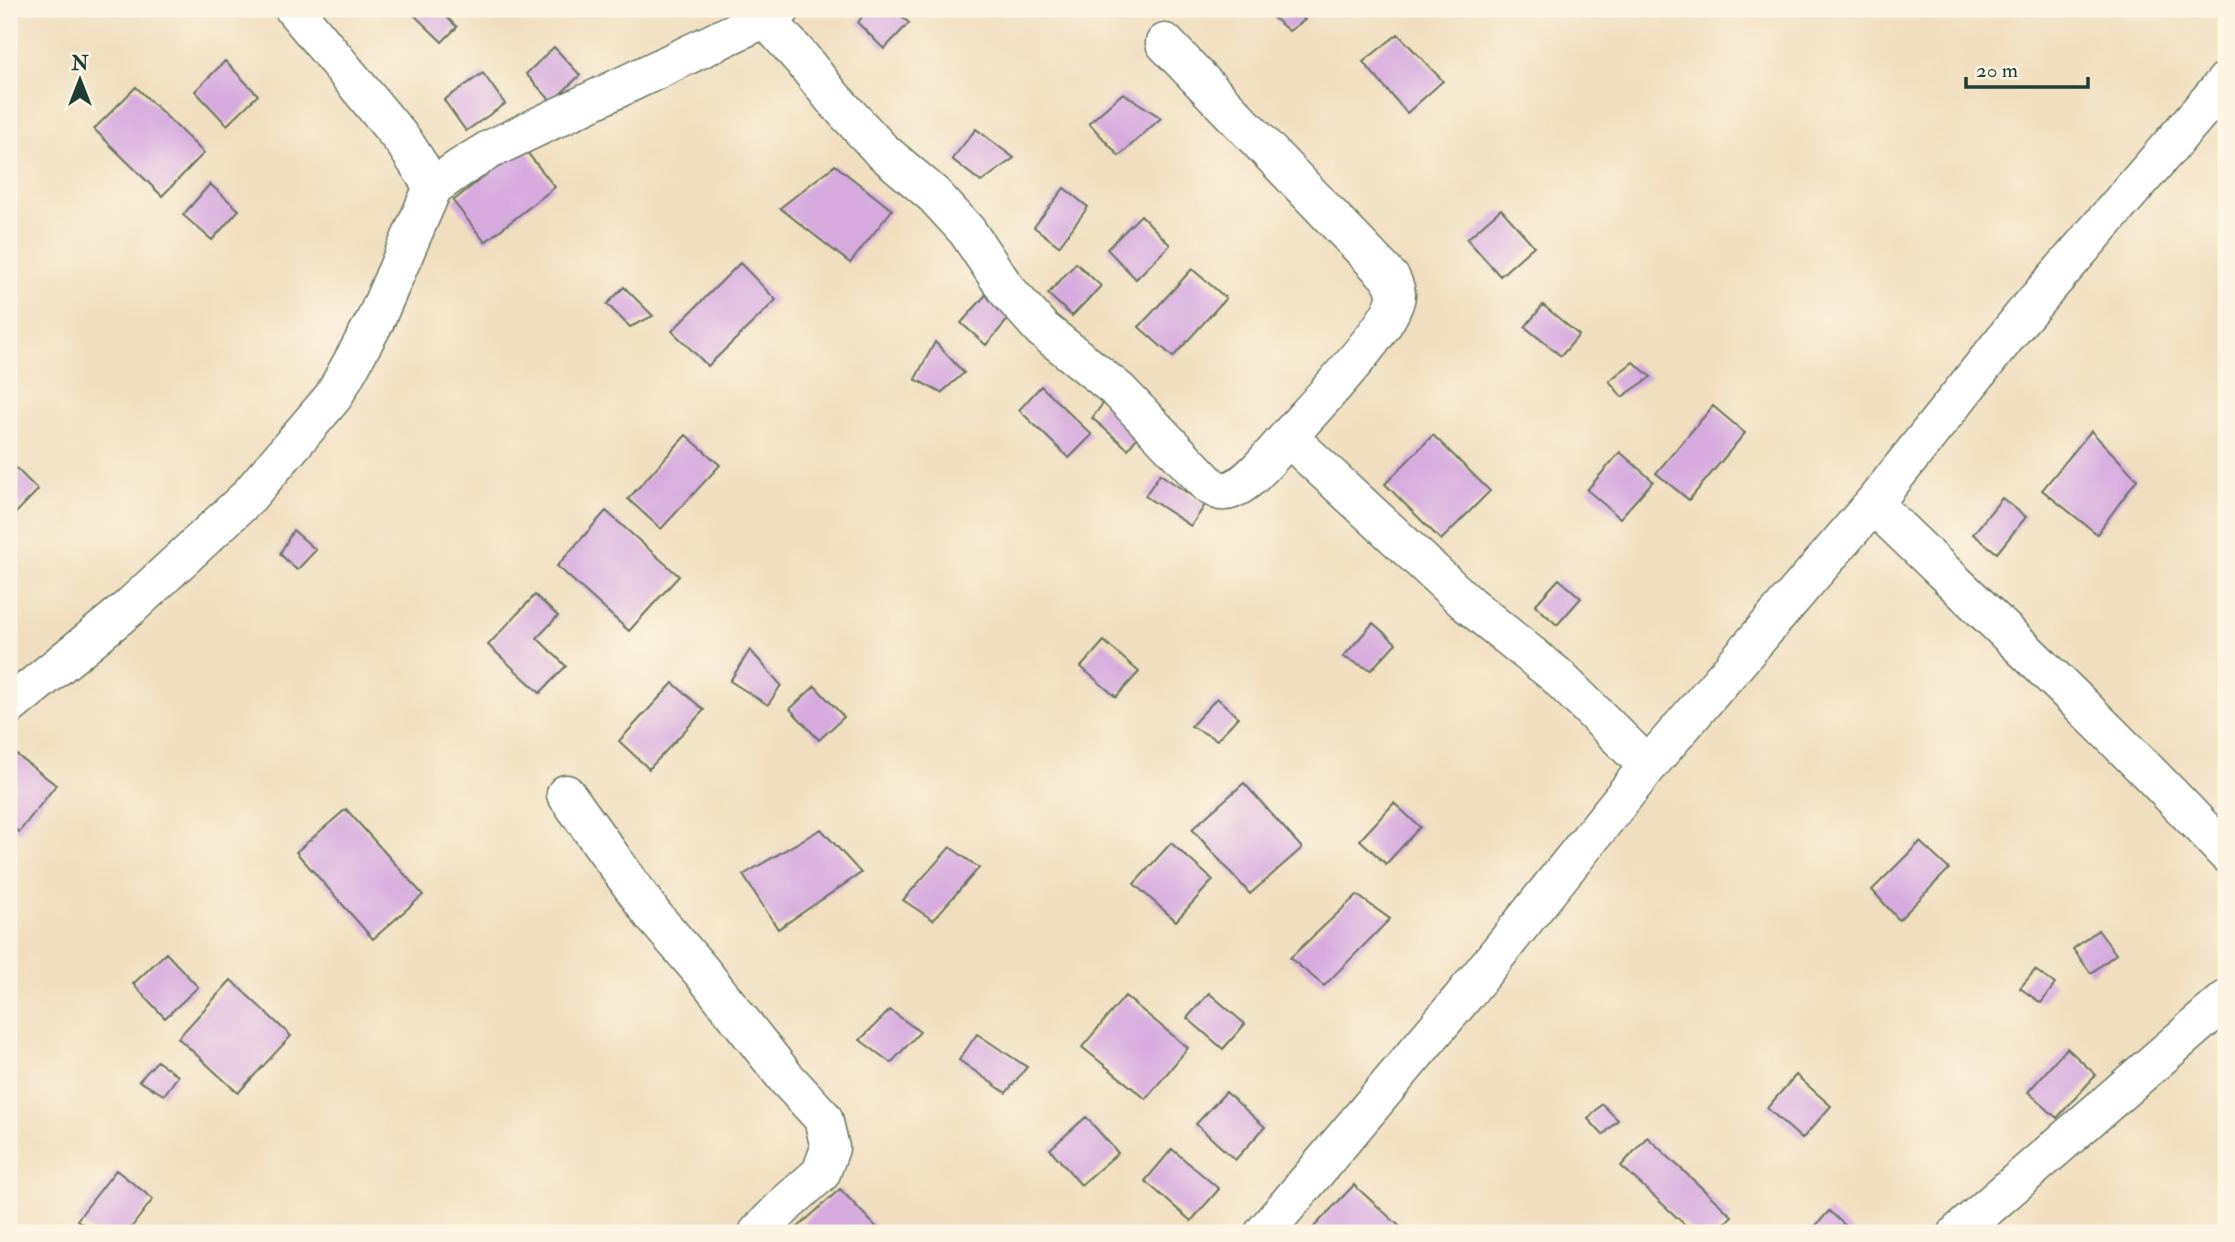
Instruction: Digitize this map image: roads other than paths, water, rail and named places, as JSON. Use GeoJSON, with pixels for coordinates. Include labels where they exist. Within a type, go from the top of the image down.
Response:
{"type":"FeatureCollection","features":[{"type":"Feature","properties":{"kind":"street"},"geometry":{"type":"LineString","coordinates":[[294,9],[404,142],[433,187]]}},
{"type":"Feature","properties":{"kind":"street"},"geometry":{"type":"LineString","coordinates":[[9,706],[129,608],[246,499],[333,397],[374,321],[433,187],[489,150],[773,13],[802,59],[832,97],[881,150],[933,195],[967,231],[1006,289],[1042,329],[1119,391],[1210,486],[1221,491],[1234,489],[1251,477],[1288,437],[1380,330],[1392,309],[1396,294],[1391,279],[1165,43]]}},
{"type":"Feature","properties":{"kind":"street"},"geometry":{"type":"LineString","coordinates":[[1264,1233],[1463,997],[1648,766],[1873,504],[2022,317],[2226,80]]}},
{"type":"Feature","properties":{"kind":"street"},"geometry":{"type":"LineString","coordinates":[[1288,437],[1468,604],[1556,675],[1648,766]]}},
{"type":"Feature","properties":{"kind":"street"},"geometry":{"type":"LineString","coordinates":[[1873,504],[2188,811],[2226,853]]}},
{"type":"Feature","properties":{"kind":"street"},"geometry":{"type":"LineString","coordinates":[[566,794],[652,914],[822,1118],[830,1147],[821,1173],[758,1233]]}},
{"type":"Feature","properties":{"kind":"street"},"geometry":{"type":"LineString","coordinates":[[1958,1233],[2226,1000]]}}]}
